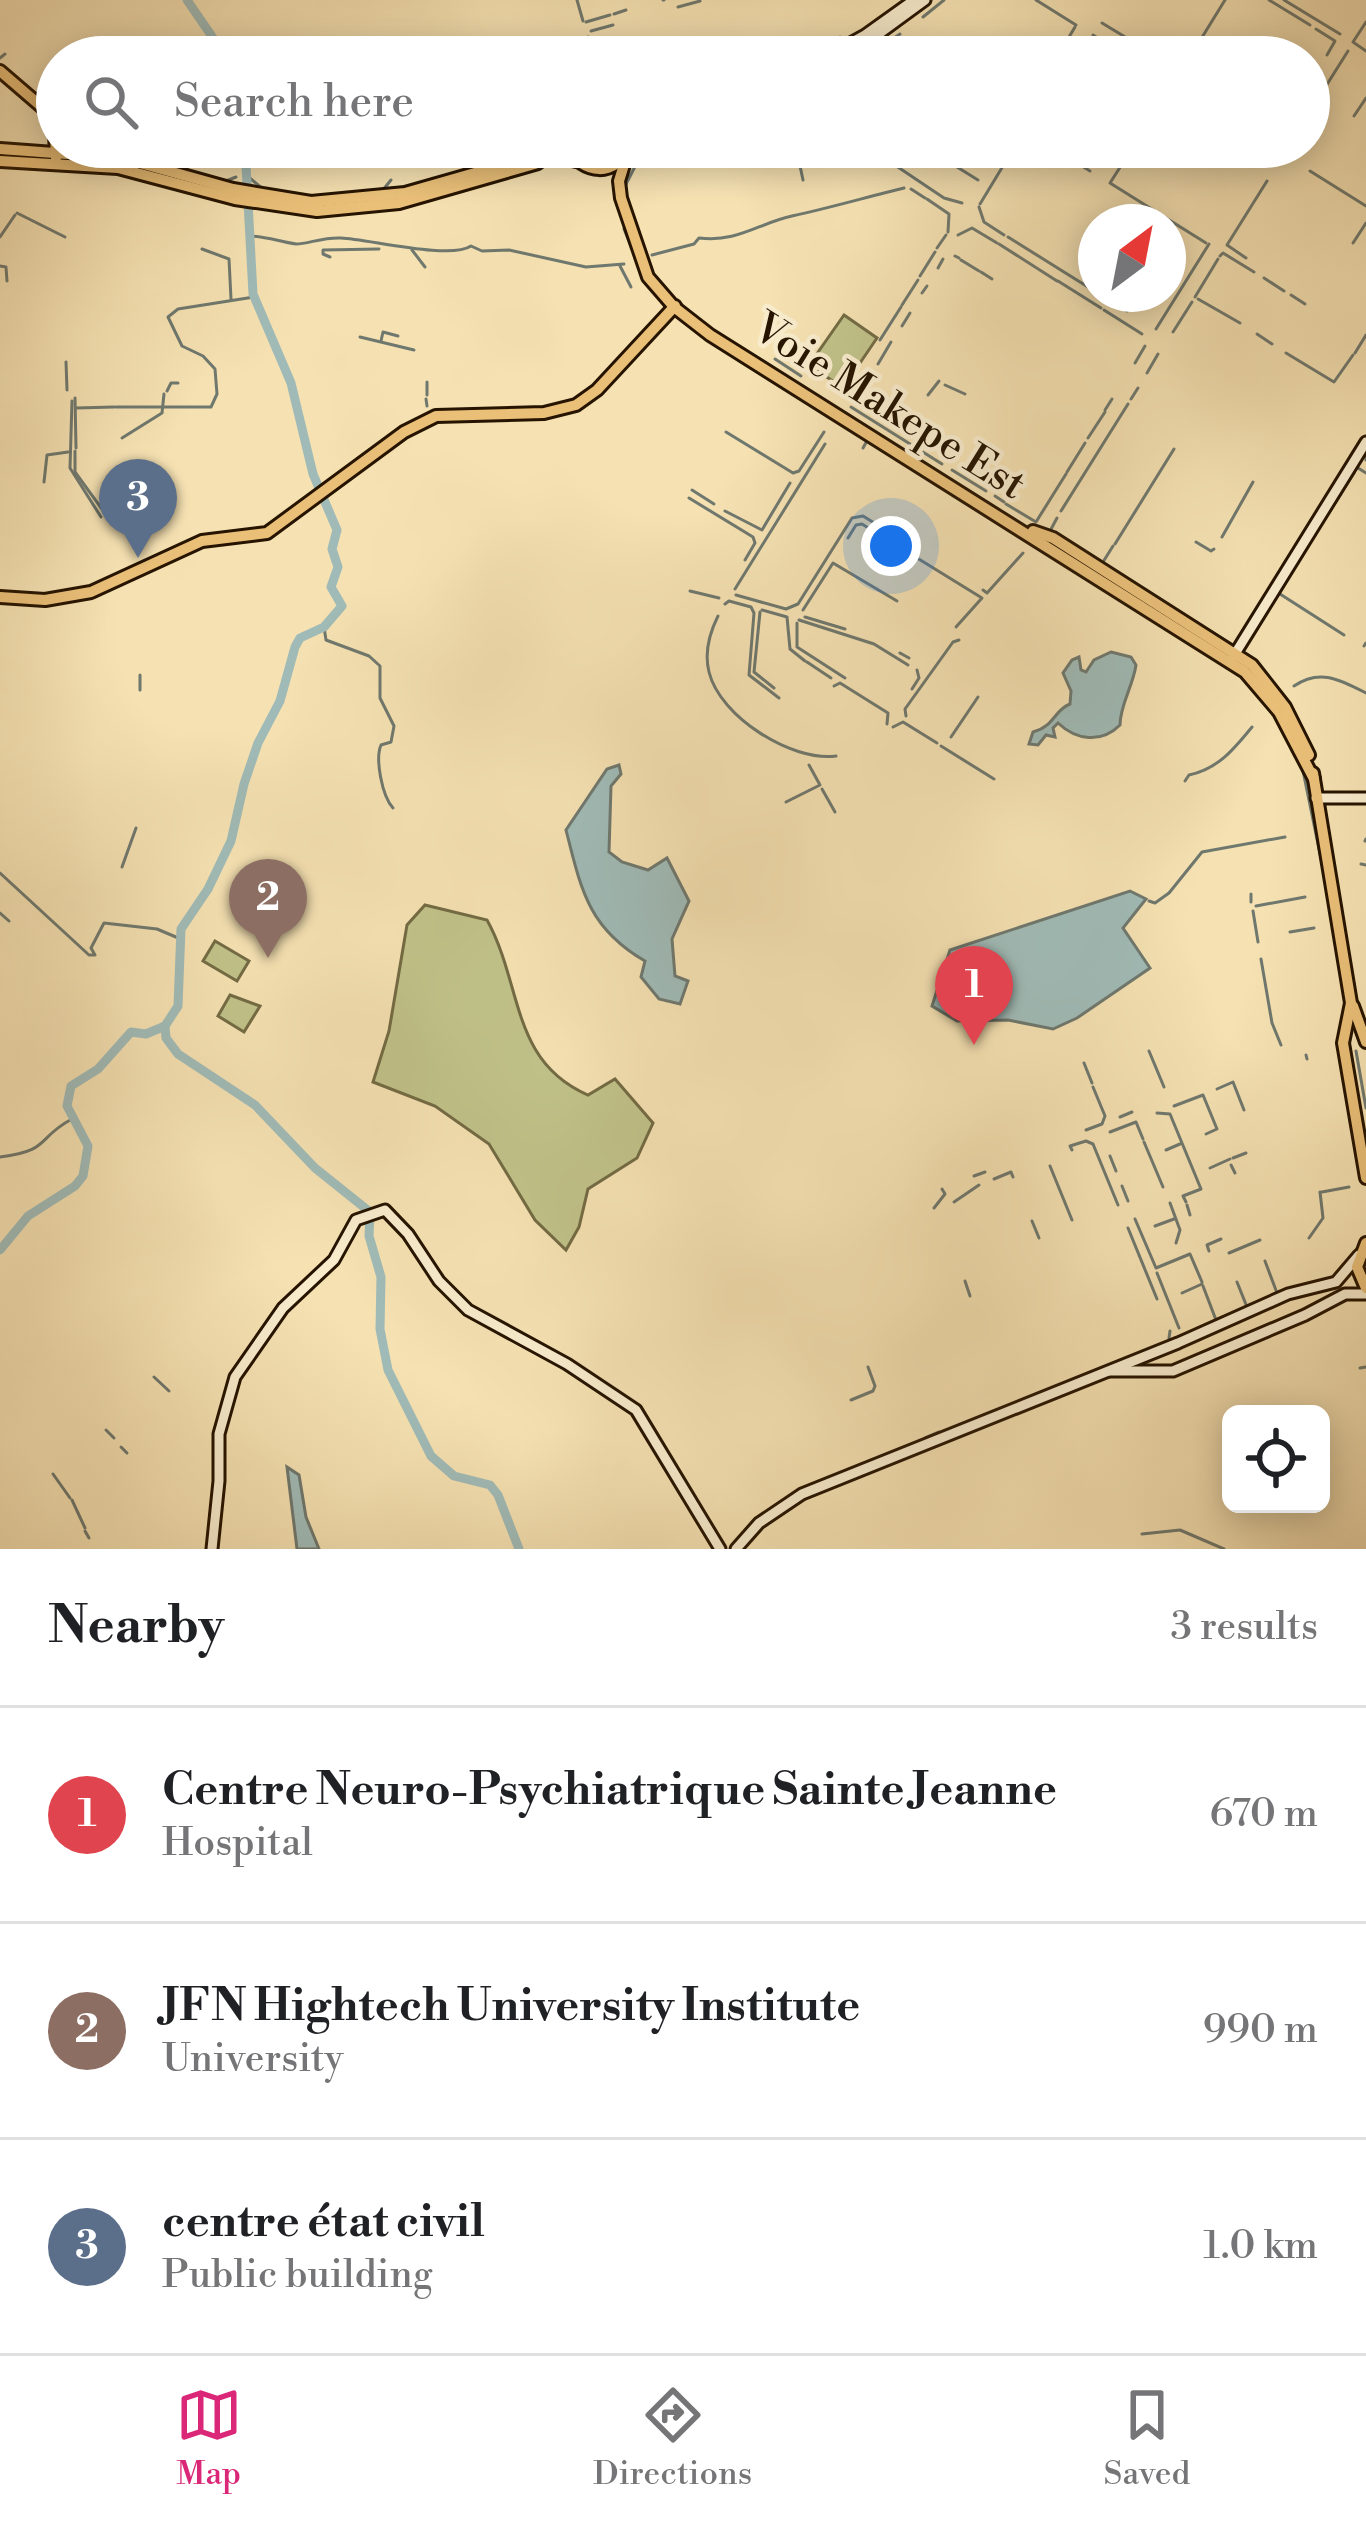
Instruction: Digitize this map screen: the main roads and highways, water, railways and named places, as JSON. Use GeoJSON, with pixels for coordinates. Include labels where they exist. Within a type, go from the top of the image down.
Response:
{"type":"FeatureCollection","features":[{"type":"Feature","properties":{"kind":"main road"},"geometry":{"type":"LineString","coordinates":[[864,36],[914,0]]}},
{"type":"Feature","properties":{"kind":"main road"},"geometry":{"type":"LineString","coordinates":[[876,36],[925,0]]}},
{"type":"Feature","properties":{"kind":"main road"},"geometry":{"type":"LineString","coordinates":[[0,71],[36,102]]}},
{"type":"Feature","properties":{"kind":"main road"},"geometry":{"type":"LineString","coordinates":[[0,149],[36,155]]}},
{"type":"Feature","properties":{"kind":"main road"},"geometry":{"type":"LineString","coordinates":[[0,161],[36,159]]}},
{"type":"Feature","properties":{"kind":"main road"},"geometry":{"type":"LineString","coordinates":[[118,168],[190,182]]}},
{"type":"Feature","properties":{"kind":"main road"},"geometry":{"type":"LineString","coordinates":[[150,168],[234,194],[317,211],[399,203],[538,168]]}},
{"type":"Feature","properties":{"kind":"main road"},"geometry":{"type":"LineString","coordinates":[[256,198],[369,199],[494,168]]}},
{"type":"Feature","properties":{"kind":"main road"},"geometry":{"type":"LineString","coordinates":[[587,168],[621,198]]}},
{"type":"Feature","properties":{"kind":"main road"},"geometry":{"type":"LineString","coordinates":[[621,198],[624,168]]}},
{"type":"Feature","properties":{"kind":"main road","name":"Voie Makepe Est"},"geometry":{"type":"LineString","coordinates":[[621,198],[644,267],[676,305],[709,327],[719,340],[1233,657],[1261,686],[1282,710],[1314,779],[1352,1003]]}},
{"type":"Feature","properties":{"kind":"main road"},"geometry":{"type":"LineString","coordinates":[[0,597],[45,600],[99,590],[202,542],[273,530],[404,432],[436,416],[551,413],[576,406],[597,390],[676,305]]}},
{"type":"Feature","properties":{"kind":"main road"},"geometry":{"type":"LineString","coordinates":[[1233,657],[1366,442]]}},
{"type":"Feature","properties":{"kind":"main road"},"geometry":{"type":"LineString","coordinates":[[1316,798],[1366,798]]}},
{"type":"Feature","properties":{"kind":"main road"},"geometry":{"type":"LineString","coordinates":[[1352,1003],[1366,1042]]}},
{"type":"Feature","properties":{"kind":"main road"},"geometry":{"type":"LineString","coordinates":[[1352,1003],[1343,1042],[1366,1178]]}},
{"type":"Feature","properties":{"kind":"main road"},"geometry":{"type":"LineString","coordinates":[[212,1549],[219,1434],[235,1377],[283,1308],[337,1255],[356,1220],[385,1210],[408,1234],[439,1281],[468,1310],[566,1364],[636,1410],[720,1549]]}},
{"type":"Feature","properties":{"kind":"main road"},"geometry":{"type":"LineString","coordinates":[[736,1549],[759,1523],[802,1495],[1288,1294],[1336,1282],[1366,1243]]}},
{"type":"Feature","properties":{"kind":"main road"},"geometry":{"type":"LineString","coordinates":[[1105,1371],[1173,1371],[1345,1294],[1366,1291],[1357,1267],[1359,1255]]}},
{"type":"Feature","properties":{"kind":"water"},"geometry":{"type":"Polygon","coordinates":[[[1111,652],[1131,657],[1136,665],[1120,725],[1089,738],[1058,723],[1053,728],[1055,737],[1046,735],[1038,745],[1029,744],[1033,732],[1070,704],[1071,691],[1063,673],[1072,660],[1079,657],[1081,670],[1086,672],[1094,660],[1111,652]]]}},
{"type":"Feature","properties":{"kind":"water"},"geometry":{"type":"Polygon","coordinates":[[[619,765],[621,774],[611,786],[609,852],[622,862],[648,870],[667,858],[689,901],[672,939],[675,976],[688,981],[680,1004],[659,999],[641,977],[645,961],[599,921],[571,851],[566,830],[607,769],[619,765]]]}},
{"type":"Feature","properties":{"kind":"water"},"geometry":{"type":"Polygon","coordinates":[[[1130,891],[1146,899],[1123,928],[1150,968],[1077,1018],[1053,1029],[1008,1020],[957,1021],[932,1006],[950,950],[1130,891]]]}},
{"type":"Feature","properties":{"kind":"water"},"geometry":{"type":"Polygon","coordinates":[[[287,1467],[299,1475],[306,1517],[319,1549],[297,1549],[287,1467]]]}},
{"type":"Feature","properties":{"kind":"waterway"},"geometry":{"type":"LineString","coordinates":[[187,0],[212,36]]}},
{"type":"Feature","properties":{"kind":"waterway"},"geometry":{"type":"LineString","coordinates":[[577,0],[583,21]]}},
{"type":"Feature","properties":{"kind":"waterway"},"geometry":{"type":"LineString","coordinates":[[923,17],[944,0]]}},
{"type":"Feature","properties":{"kind":"waterway"},"geometry":{"type":"LineString","coordinates":[[1036,0],[1076,25]]}},
{"type":"Feature","properties":{"kind":"waterway"},"geometry":{"type":"LineString","coordinates":[[1203,36],[1225,0]]}},
{"type":"Feature","properties":{"kind":"waterway"},"geometry":{"type":"LineString","coordinates":[[1269,0],[1310,25]]}},
{"type":"Feature","properties":{"kind":"waterway"},"geometry":{"type":"LineString","coordinates":[[1284,0],[1340,34]]}},
{"type":"Feature","properties":{"kind":"waterway"},"geometry":{"type":"LineString","coordinates":[[678,7],[700,1]]}},
{"type":"Feature","properties":{"kind":"waterway"},"geometry":{"type":"LineString","coordinates":[[614,14],[626,10]]}},
{"type":"Feature","properties":{"kind":"waterway"},"geometry":{"type":"LineString","coordinates":[[586,22],[610,15]]}},
{"type":"Feature","properties":{"kind":"waterway"},"geometry":{"type":"LineString","coordinates":[[1366,22],[1353,42],[1366,51]]}},
{"type":"Feature","properties":{"kind":"waterway"},"geometry":{"type":"LineString","coordinates":[[1102,23],[1124,36]]}},
{"type":"Feature","properties":{"kind":"waterway"},"geometry":{"type":"LineString","coordinates":[[591,31],[613,25]]}},
{"type":"Feature","properties":{"kind":"waterway"},"geometry":{"type":"LineString","coordinates":[[1070,36],[1075,27]]}},
{"type":"Feature","properties":{"kind":"waterway"},"geometry":{"type":"LineString","coordinates":[[1316,29],[1327,36]]}},
{"type":"Feature","properties":{"kind":"waterway"},"geometry":{"type":"LineString","coordinates":[[1330,38],[1335,41],[1330,50]]}},
{"type":"Feature","properties":{"kind":"waterway"},"geometry":{"type":"LineString","coordinates":[[1330,80],[1348,51]]}},
{"type":"Feature","properties":{"kind":"waterway"},"geometry":{"type":"LineString","coordinates":[[0,58],[5,54]]}},
{"type":"Feature","properties":{"kind":"waterway"},"geometry":{"type":"LineString","coordinates":[[1354,116],[1366,98]]}},
{"type":"Feature","properties":{"kind":"waterway"},"geometry":{"type":"LineString","coordinates":[[246,168],[253,294],[291,383],[313,474],[337,530],[332,549],[338,567],[331,587],[342,606],[324,627],[300,638],[295,647],[280,701],[244,784],[231,841],[208,889],[181,929],[178,1006],[165,1026],[166,1038],[178,1054],[255,1105],[315,1168],[370,1212],[369,1236],[381,1277],[380,1329],[388,1370],[431,1456],[454,1476],[490,1485],[519,1549]]}},
{"type":"Feature","properties":{"kind":"waterway"},"geometry":{"type":"LineString","coordinates":[[624,188],[634,168]]}},
{"type":"Feature","properties":{"kind":"waterway"},"geometry":{"type":"LineString","coordinates":[[800,168],[803,180]]}},
{"type":"Feature","properties":{"kind":"waterway"},"geometry":{"type":"LineString","coordinates":[[899,168],[944,198],[962,203]]}},
{"type":"Feature","properties":{"kind":"waterway"},"geometry":{"type":"LineString","coordinates":[[959,168],[978,180]]}},
{"type":"Feature","properties":{"kind":"waterway"},"geometry":{"type":"LineString","coordinates":[[980,204],[1002,168]]}},
{"type":"Feature","properties":{"kind":"waterway"},"geometry":{"type":"LineString","coordinates":[[1085,168],[1090,171]]}},
{"type":"Feature","properties":{"kind":"waterway"},"geometry":{"type":"LineString","coordinates":[[1120,168],[1110,183],[1206,243]]}},
{"type":"Feature","properties":{"kind":"waterway"},"geometry":{"type":"LineString","coordinates":[[1310,171],[1366,206]]}},
{"type":"Feature","properties":{"kind":"waterway"},"geometry":{"type":"LineString","coordinates":[[245,174],[264,190]]}},
{"type":"Feature","properties":{"kind":"waterway"},"geometry":{"type":"LineString","coordinates":[[226,181],[236,177]]}},
{"type":"Feature","properties":{"kind":"waterway"},"geometry":{"type":"LineString","coordinates":[[382,191],[391,180]]}},
{"type":"Feature","properties":{"kind":"waterway"},"geometry":{"type":"LineString","coordinates":[[1246,258],[1227,245],[1267,181]]}},
{"type":"Feature","properties":{"kind":"waterway"},"geometry":{"type":"LineString","coordinates":[[400,188],[420,183]]}},
{"type":"Feature","properties":{"kind":"waterway"},"geometry":{"type":"LineString","coordinates":[[652,255],[694,244],[699,238],[736,235],[904,188]]}},
{"type":"Feature","properties":{"kind":"waterway"},"geometry":{"type":"LineString","coordinates":[[911,189],[925,198]]}},
{"type":"Feature","properties":{"kind":"waterway"},"geometry":{"type":"LineString","coordinates":[[615,195],[617,203]]}},
{"type":"Feature","properties":{"kind":"waterway"},"geometry":{"type":"LineString","coordinates":[[927,199],[949,214],[948,232]]}},
{"type":"Feature","properties":{"kind":"waterway"},"geometry":{"type":"LineString","coordinates":[[979,207],[984,222],[1004,235]]}},
{"type":"Feature","properties":{"kind":"waterway"},"geometry":{"type":"LineString","coordinates":[[17,213],[65,237]]}},
{"type":"Feature","properties":{"kind":"waterway"},"geometry":{"type":"LineString","coordinates":[[0,237],[15,215]]}},
{"type":"Feature","properties":{"kind":"waterway"},"geometry":{"type":"LineString","coordinates":[[1353,243],[1366,223]]}},
{"type":"Feature","properties":{"kind":"waterway"},"geometry":{"type":"LineString","coordinates":[[958,235],[972,228],[997,243]]}},
{"type":"Feature","properties":{"kind":"waterway"},"geometry":{"type":"LineString","coordinates":[[624,229],[637,261]]}},
{"type":"Feature","properties":{"kind":"waterway"},"geometry":{"type":"LineString","coordinates":[[937,248],[946,235]]}},
{"type":"Feature","properties":{"kind":"waterway"},"geometry":{"type":"LineString","coordinates":[[249,236],[296,244],[341,238],[446,251],[471,246],[586,267],[624,264]]}},
{"type":"Feature","properties":{"kind":"waterway"},"geometry":{"type":"LineString","coordinates":[[1008,237],[1078,281]]}},
{"type":"Feature","properties":{"kind":"waterway"},"geometry":{"type":"LineString","coordinates":[[999,244],[1057,281]]}},
{"type":"Feature","properties":{"kind":"waterway"},"geometry":{"type":"LineString","coordinates":[[1156,329],[1209,244]]}},
{"type":"Feature","properties":{"kind":"waterway"},"geometry":{"type":"LineString","coordinates":[[202,249],[229,259],[231,299]]}},
{"type":"Feature","properties":{"kind":"waterway"},"geometry":{"type":"LineString","coordinates":[[330,257],[323,250],[379,249]]}},
{"type":"Feature","properties":{"kind":"waterway"},"geometry":{"type":"LineString","coordinates":[[412,250],[425,267]]}},
{"type":"Feature","properties":{"kind":"waterway"},"geometry":{"type":"LineString","coordinates":[[920,276],[935,252]]}},
{"type":"Feature","properties":{"kind":"waterway"},"geometry":{"type":"LineString","coordinates":[[1220,256],[1223,253],[1254,272]]}},
{"type":"Feature","properties":{"kind":"waterway"},"geometry":{"type":"LineString","coordinates":[[955,256],[959,258]]}},
{"type":"Feature","properties":{"kind":"waterway"},"geometry":{"type":"LineString","coordinates":[[938,268],[943,259]]}},
{"type":"Feature","properties":{"kind":"waterway"},"geometry":{"type":"LineString","coordinates":[[1195,297],[1218,259]]}},
{"type":"Feature","properties":{"kind":"waterway"},"geometry":{"type":"LineString","coordinates":[[961,260],[979,271]]}},
{"type":"Feature","properties":{"kind":"waterway"},"geometry":{"type":"LineString","coordinates":[[0,266],[6,267],[7,281]]}},
{"type":"Feature","properties":{"kind":"waterway"},"geometry":{"type":"LineString","coordinates":[[620,266],[631,287]]}},
{"type":"Feature","properties":{"kind":"waterway"},"geometry":{"type":"LineString","coordinates":[[981,272],[992,279]]}},
{"type":"Feature","properties":{"kind":"waterway"},"geometry":{"type":"LineString","coordinates":[[1264,278],[1284,291]]}},
{"type":"Feature","properties":{"kind":"waterway"},"geometry":{"type":"LineString","coordinates":[[902,305],[918,280]]}},
{"type":"Feature","properties":{"kind":"waterway"},"geometry":{"type":"LineString","coordinates":[[1058,281],[1078,294]]}},
{"type":"Feature","properties":{"kind":"waterway"},"geometry":{"type":"LineString","coordinates":[[922,293],[927,286]]}},
{"type":"Feature","properties":{"kind":"waterway"},"geometry":{"type":"LineString","coordinates":[[1291,295],[1305,304]]}},
{"type":"Feature","properties":{"kind":"waterway"},"geometry":{"type":"LineString","coordinates":[[116,407],[211,407],[217,394],[215,369],[203,356],[182,346],[168,317],[178,309],[254,297]]}},
{"type":"Feature","properties":{"kind":"waterway"},"geometry":{"type":"LineString","coordinates":[[1198,299],[1240,323]]}},
{"type":"Feature","properties":{"kind":"waterway"},"geometry":{"type":"LineString","coordinates":[[1173,332],[1192,302]]}},
{"type":"Feature","properties":{"kind":"waterway"},"geometry":{"type":"LineString","coordinates":[[880,340],[901,307]]}},
{"type":"Feature","properties":{"kind":"waterway"},"geometry":{"type":"LineString","coordinates":[[1107,312],[1142,334]]}},
{"type":"Feature","properties":{"kind":"waterway"},"geometry":{"type":"LineString","coordinates":[[902,326],[910,313]]}},
{"type":"Feature","properties":{"kind":"waterway"},"geometry":{"type":"LineString","coordinates":[[381,341],[383,332],[398,336]]}},
{"type":"Feature","properties":{"kind":"waterway"},"geometry":{"type":"LineString","coordinates":[[1257,334],[1272,344]]}},
{"type":"Feature","properties":{"kind":"waterway"},"geometry":{"type":"LineString","coordinates":[[1355,353],[1366,335]]}},
{"type":"Feature","properties":{"kind":"waterway"},"geometry":{"type":"LineString","coordinates":[[360,337],[414,350]]}},
{"type":"Feature","properties":{"kind":"waterway"},"geometry":{"type":"LineString","coordinates":[[878,364],[891,342]]}},
{"type":"Feature","properties":{"kind":"waterway"},"geometry":{"type":"LineString","coordinates":[[1135,363],[1145,346]]}},
{"type":"Feature","properties":{"kind":"waterway"},"geometry":{"type":"LineString","coordinates":[[1286,353],[1334,382],[1353,355]]}},
{"type":"Feature","properties":{"kind":"waterway"},"geometry":{"type":"LineString","coordinates":[[1147,373],[1158,354]]}},
{"type":"Feature","properties":{"kind":"waterway"},"geometry":{"type":"LineString","coordinates":[[775,359],[801,376]]}},
{"type":"Feature","properties":{"kind":"waterway"},"geometry":{"type":"LineString","coordinates":[[66,362],[67,390]]}},
{"type":"Feature","properties":{"kind":"waterway"},"geometry":{"type":"LineString","coordinates":[[862,389],[871,375]]}},
{"type":"Feature","properties":{"kind":"waterway"},"geometry":{"type":"LineString","coordinates":[[928,395],[939,381]]}},
{"type":"Feature","properties":{"kind":"waterway"},"geometry":{"type":"LineString","coordinates":[[427,382],[427,395]]}},
{"type":"Feature","properties":{"kind":"waterway"},"geometry":{"type":"LineString","coordinates":[[167,391],[171,383],[178,383]]}},
{"type":"Feature","properties":{"kind":"waterway"},"geometry":{"type":"LineString","coordinates":[[848,391],[853,383]]}},
{"type":"Feature","properties":{"kind":"waterway"},"geometry":{"type":"LineString","coordinates":[[945,385],[965,394]]}},
{"type":"Feature","properties":{"kind":"waterway"},"geometry":{"type":"LineString","coordinates":[[1131,399],[1138,388]]}},
{"type":"Feature","properties":{"kind":"waterway"},"geometry":{"type":"LineString","coordinates":[[122,438],[162,413],[164,394]]}},
{"type":"Feature","properties":{"kind":"waterway"},"geometry":{"type":"LineString","coordinates":[[75,398],[76,448]]}},
{"type":"Feature","properties":{"kind":"waterway"},"geometry":{"type":"LineString","coordinates":[[426,399],[427,406]]}},
{"type":"Feature","properties":{"kind":"waterway"},"geometry":{"type":"LineString","coordinates":[[1105,410],[1112,399]]}},
{"type":"Feature","properties":{"kind":"waterway"},"geometry":{"type":"LineString","coordinates":[[72,401],[70,468],[101,517]]}},
{"type":"Feature","properties":{"kind":"waterway"},"geometry":{"type":"LineString","coordinates":[[1061,511],[1128,404]]}},
{"type":"Feature","properties":{"kind":"waterway"},"geometry":{"type":"LineString","coordinates":[[76,408],[114,407]]}},
{"type":"Feature","properties":{"kind":"waterway"},"geometry":{"type":"LineString","coordinates":[[851,407],[942,464]]}},
{"type":"Feature","properties":{"kind":"waterway"},"geometry":{"type":"LineString","coordinates":[[1088,438],[1105,412]]}},
{"type":"Feature","properties":{"kind":"waterway"},"geometry":{"type":"LineString","coordinates":[[726,432],[793,473],[824,432]]}},
{"type":"Feature","properties":{"kind":"waterway"},"geometry":{"type":"LineString","coordinates":[[863,448],[868,439]]}},
{"type":"Feature","properties":{"kind":"waterway"},"geometry":{"type":"LineString","coordinates":[[1067,472],[1085,443]]}},
{"type":"Feature","properties":{"kind":"waterway"},"geometry":{"type":"LineString","coordinates":[[735,589],[825,444]]}},
{"type":"Feature","properties":{"kind":"waterway"},"geometry":{"type":"LineString","coordinates":[[1115,544],[1174,449]]}},
{"type":"Feature","properties":{"kind":"waterway"},"geometry":{"type":"LineString","coordinates":[[75,451],[75,472],[107,516]]}},
{"type":"Feature","properties":{"kind":"waterway"},"geometry":{"type":"LineString","coordinates":[[44,482],[47,455],[68,452]]}},
{"type":"Feature","properties":{"kind":"waterway"},"geometry":{"type":"LineString","coordinates":[[1366,453],[1366,460]]}},
{"type":"Feature","properties":{"kind":"waterway"},"geometry":{"type":"LineString","coordinates":[[1287,560],[1347,464]]}},
{"type":"Feature","properties":{"kind":"waterway"},"geometry":{"type":"LineString","coordinates":[[1358,468],[1366,473]]}},
{"type":"Feature","properties":{"kind":"waterway"},"geometry":{"type":"LineString","coordinates":[[952,470],[986,491]]}},
{"type":"Feature","properties":{"kind":"waterway"},"geometry":{"type":"LineString","coordinates":[[1284,583],[1354,473]]}},
{"type":"Feature","properties":{"kind":"waterway"},"geometry":{"type":"LineString","coordinates":[[1006,504],[1036,522],[1066,474]]}},
{"type":"Feature","properties":{"kind":"waterway"},"geometry":{"type":"LineString","coordinates":[[1222,537],[1253,482]]}},
{"type":"Feature","properties":{"kind":"waterway"},"geometry":{"type":"LineString","coordinates":[[725,511],[762,530],[790,483]]}},
{"type":"Feature","properties":{"kind":"waterway"},"geometry":{"type":"LineString","coordinates":[[692,490],[714,504]]}},
{"type":"Feature","properties":{"kind":"waterway"},"geometry":{"type":"LineString","coordinates":[[995,496],[1004,502]]}},
{"type":"Feature","properties":{"kind":"waterway"},"geometry":{"type":"LineString","coordinates":[[689,498],[753,537],[755,543],[745,560]]}},
{"type":"Feature","properties":{"kind":"waterway"},"geometry":{"type":"LineString","coordinates":[[736,595],[786,609],[798,604],[852,518],[863,516],[892,534]]}},
{"type":"Feature","properties":{"kind":"waterway"},"geometry":{"type":"LineString","coordinates":[[1050,531],[1057,518]]}},
{"type":"Feature","properties":{"kind":"waterway"},"geometry":{"type":"LineString","coordinates":[[848,538],[862,524],[982,598],[956,627]]}},
{"type":"Feature","properties":{"kind":"waterway"},"geometry":{"type":"LineString","coordinates":[[1196,542],[1214,549]]}},
{"type":"Feature","properties":{"kind":"waterway"},"geometry":{"type":"LineString","coordinates":[[1103,562],[1113,546]]}},
{"type":"Feature","properties":{"kind":"waterway"},"geometry":{"type":"LineString","coordinates":[[983,590],[987,593],[1023,553]]}},
{"type":"Feature","properties":{"kind":"waterway"},"geometry":{"type":"LineString","coordinates":[[803,610],[833,563],[897,601]]}},
{"type":"Feature","properties":{"kind":"waterway"},"geometry":{"type":"LineString","coordinates":[[1119,574],[1204,627]]}},
{"type":"Feature","properties":{"kind":"waterway"},"geometry":{"type":"LineString","coordinates":[[690,591],[719,598]]}},
{"type":"Feature","properties":{"kind":"waterway"},"geometry":{"type":"LineString","coordinates":[[1259,605],[1266,594]]}},
{"type":"Feature","properties":{"kind":"waterway"},"geometry":{"type":"LineString","coordinates":[[1280,594],[1344,635]]}},
{"type":"Feature","properties":{"kind":"waterway"},"geometry":{"type":"LineString","coordinates":[[1243,651],[1274,600]]}},
{"type":"Feature","properties":{"kind":"waterway"},"geometry":{"type":"LineString","coordinates":[[725,604],[751,607],[749,675],[779,698]]}},
{"type":"Feature","properties":{"kind":"waterway"},"geometry":{"type":"LineString","coordinates":[[762,610],[787,617],[790,649],[805,661]]}},
{"type":"Feature","properties":{"kind":"waterway"},"geometry":{"type":"LineString","coordinates":[[760,612],[754,672],[774,688]]}},
{"type":"Feature","properties":{"kind":"waterway"},"geometry":{"type":"LineString","coordinates":[[1207,629],[1234,646],[1253,614]]}},
{"type":"Feature","properties":{"kind":"waterway"},"geometry":{"type":"LineString","coordinates":[[718,616],[708,643],[708,665],[727,705],[779,744],[799,752],[836,756]]}},
{"type":"Feature","properties":{"kind":"waterway"},"geometry":{"type":"LineString","coordinates":[[805,617],[845,629]]}},
{"type":"Feature","properties":{"kind":"waterway"},"geometry":{"type":"LineString","coordinates":[[799,620],[874,644],[908,665]]}},
{"type":"Feature","properties":{"kind":"waterway"},"geometry":{"type":"LineString","coordinates":[[797,623],[797,647],[845,678]]}},
{"type":"Feature","properties":{"kind":"waterway"},"geometry":{"type":"LineString","coordinates":[[324,627],[326,640],[369,656],[380,666],[380,698],[394,726],[391,742],[381,745],[379,768],[393,808]]}},
{"type":"Feature","properties":{"kind":"waterway"},"geometry":{"type":"LineString","coordinates":[[906,716],[905,709],[959,640]]}},
{"type":"Feature","properties":{"kind":"waterway"},"geometry":{"type":"LineString","coordinates":[[900,653],[909,658]]}},
{"type":"Feature","properties":{"kind":"waterway"},"geometry":{"type":"LineString","coordinates":[[807,662],[831,678]]}},
{"type":"Feature","properties":{"kind":"waterway"},"geometry":{"type":"LineString","coordinates":[[912,689],[919,678],[917,670]]}},
{"type":"Feature","properties":{"kind":"waterway"},"geometry":{"type":"LineString","coordinates":[[140,675],[140,690]]}},
{"type":"Feature","properties":{"kind":"waterway"},"geometry":{"type":"LineString","coordinates":[[1294,686],[1322,677],[1366,693]]}},
{"type":"Feature","properties":{"kind":"waterway"},"geometry":{"type":"LineString","coordinates":[[834,686],[840,683],[888,713],[887,724]]}},
{"type":"Feature","properties":{"kind":"waterway"},"geometry":{"type":"LineString","coordinates":[[951,737],[978,697]]}},
{"type":"Feature","properties":{"kind":"waterway"},"geometry":{"type":"LineString","coordinates":[[893,727],[903,722],[937,743]]}},
{"type":"Feature","properties":{"kind":"waterway"},"geometry":{"type":"LineString","coordinates":[[1185,781],[1225,757],[1252,727]]}},
{"type":"Feature","properties":{"kind":"waterway"},"geometry":{"type":"LineString","coordinates":[[941,746],[994,779]]}},
{"type":"Feature","properties":{"kind":"waterway"},"geometry":{"type":"LineString","coordinates":[[786,802],[820,785],[809,765]]}},
{"type":"Feature","properties":{"kind":"waterway"},"geometry":{"type":"LineString","coordinates":[[1302,766],[1327,888]]}},
{"type":"Feature","properties":{"kind":"waterway"},"geometry":{"type":"LineString","coordinates":[[822,789],[835,812]]}},
{"type":"Feature","properties":{"kind":"waterway"},"geometry":{"type":"LineString","coordinates":[[122,867],[136,828]]}},
{"type":"Feature","properties":{"kind":"waterway"},"geometry":{"type":"LineString","coordinates":[[1149,901],[1155,903],[1169,893],[1202,852],[1285,837]]}},
{"type":"Feature","properties":{"kind":"waterway"},"geometry":{"type":"LineString","coordinates":[[1361,864],[1366,865]]}},
{"type":"Feature","properties":{"kind":"waterway"},"geometry":{"type":"LineString","coordinates":[[0,873],[89,955],[95,955],[91,948],[104,923],[157,929],[183,940]]}},
{"type":"Feature","properties":{"kind":"waterway"},"geometry":{"type":"LineString","coordinates":[[1251,894],[1251,902]]}},
{"type":"Feature","properties":{"kind":"waterway"},"geometry":{"type":"LineString","coordinates":[[1256,906],[1305,897]]}},
{"type":"Feature","properties":{"kind":"waterway"},"geometry":{"type":"LineString","coordinates":[[1253,911],[1258,942]]}},
{"type":"Feature","properties":{"kind":"waterway"},"geometry":{"type":"LineString","coordinates":[[0,913],[9,921]]}},
{"type":"Feature","properties":{"kind":"waterway"},"geometry":{"type":"LineString","coordinates":[[1290,932],[1314,928]]}},
{"type":"Feature","properties":{"kind":"waterway"},"geometry":{"type":"LineString","coordinates":[[1261,959],[1272,1023],[1281,1045]]}},
{"type":"Feature","properties":{"kind":"waterway"},"geometry":{"type":"LineString","coordinates":[[0,1250],[28,1216],[83,1176],[88,1146],[67,1106],[71,1086],[98,1069],[131,1032],[146,1034],[165,1026]]}},
{"type":"Feature","properties":{"kind":"waterway"},"geometry":{"type":"LineString","coordinates":[[1149,1051],[1164,1087]]}},
{"type":"Feature","properties":{"kind":"waterway"},"geometry":{"type":"LineString","coordinates":[[1356,1051],[1366,1108]]}},
{"type":"Feature","properties":{"kind":"waterway"},"geometry":{"type":"LineString","coordinates":[[1306,1055],[1307,1059]]}},
{"type":"Feature","properties":{"kind":"waterway"},"geometry":{"type":"LineString","coordinates":[[1084,1063],[1092,1083]]}},
{"type":"Feature","properties":{"kind":"waterway"},"geometry":{"type":"LineString","coordinates":[[1217,1089],[1233,1082],[1244,1110]]}},
{"type":"Feature","properties":{"kind":"waterway"},"geometry":{"type":"LineString","coordinates":[[1086,1130],[1102,1124],[1105,1116],[1093,1087]]}},
{"type":"Feature","properties":{"kind":"waterway"},"geometry":{"type":"LineString","coordinates":[[1174,1106],[1203,1095],[1217,1129],[1206,1134]]}},
{"type":"Feature","properties":{"kind":"waterway"},"geometry":{"type":"LineString","coordinates":[[1120,1117],[1132,1112]]}},
{"type":"Feature","properties":{"kind":"waterway"},"geometry":{"type":"LineString","coordinates":[[1157,1113],[1170,1114],[1201,1189],[1183,1196],[1186,1202]]}},
{"type":"Feature","properties":{"kind":"waterway"},"geometry":{"type":"LineString","coordinates":[[0,1157],[36,1147],[72,1119]]}},
{"type":"Feature","properties":{"kind":"waterway"},"geometry":{"type":"LineString","coordinates":[[1110,1132],[1136,1122],[1143,1139]]}},
{"type":"Feature","properties":{"kind":"waterway"},"geometry":{"type":"LineString","coordinates":[[1072,1150],[1070,1146],[1086,1141],[1093,1144],[1118,1205]]}},
{"type":"Feature","properties":{"kind":"waterway"},"geometry":{"type":"LineString","coordinates":[[1144,1142],[1163,1187]]}},
{"type":"Feature","properties":{"kind":"waterway"},"geometry":{"type":"LineString","coordinates":[[1166,1150],[1180,1144]]}},
{"type":"Feature","properties":{"kind":"waterway"},"geometry":{"type":"LineString","coordinates":[[1233,1158],[1246,1153]]}},
{"type":"Feature","properties":{"kind":"waterway"},"geometry":{"type":"LineString","coordinates":[[1110,1156],[1116,1171]]}},
{"type":"Feature","properties":{"kind":"waterway"},"geometry":{"type":"LineString","coordinates":[[1210,1168],[1230,1159]]}},
{"type":"Feature","properties":{"kind":"waterway"},"geometry":{"type":"LineString","coordinates":[[1231,1165],[1235,1173]]}},
{"type":"Feature","properties":{"kind":"waterway"},"geometry":{"type":"LineString","coordinates":[[1050,1166],[1072,1220]]}},
{"type":"Feature","properties":{"kind":"waterway"},"geometry":{"type":"LineString","coordinates":[[974,1176],[985,1172]]}},
{"type":"Feature","properties":{"kind":"waterway"},"geometry":{"type":"LineString","coordinates":[[994,1179],[1011,1172],[1013,1177]]}},
{"type":"Feature","properties":{"kind":"waterway"},"geometry":{"type":"LineString","coordinates":[[954,1202],[979,1185]]}},
{"type":"Feature","properties":{"kind":"waterway"},"geometry":{"type":"LineString","coordinates":[[1122,1186],[1128,1201]]}},
{"type":"Feature","properties":{"kind":"waterway"},"geometry":{"type":"LineString","coordinates":[[1322,1192],[1349,1187]]}},
{"type":"Feature","properties":{"kind":"waterway"},"geometry":{"type":"LineString","coordinates":[[934,1208],[945,1194],[942,1189]]}},
{"type":"Feature","properties":{"kind":"waterway"},"geometry":{"type":"LineString","coordinates":[[1309,1238],[1323,1218],[1320,1192]]}},
{"type":"Feature","properties":{"kind":"waterway"},"geometry":{"type":"LineString","coordinates":[[1170,1203],[1180,1230],[1176,1243]]}},
{"type":"Feature","properties":{"kind":"waterway"},"geometry":{"type":"LineString","coordinates":[[1187,1205],[1190,1215]]}},
{"type":"Feature","properties":{"kind":"waterway"},"geometry":{"type":"LineString","coordinates":[[1135,1219],[1156,1268],[1190,1254],[1202,1282]]}},
{"type":"Feature","properties":{"kind":"waterway"},"geometry":{"type":"LineString","coordinates":[[1155,1226],[1174,1219]]}},
{"type":"Feature","properties":{"kind":"waterway"},"geometry":{"type":"LineString","coordinates":[[1032,1221],[1039,1238]]}},
{"type":"Feature","properties":{"kind":"waterway"},"geometry":{"type":"LineString","coordinates":[[1128,1228],[1157,1299]]}},
{"type":"Feature","properties":{"kind":"waterway"},"geometry":{"type":"LineString","coordinates":[[1209,1251],[1207,1245],[1221,1239]]}},
{"type":"Feature","properties":{"kind":"waterway"},"geometry":{"type":"LineString","coordinates":[[1229,1253],[1260,1240]]}},
{"type":"Feature","properties":{"kind":"waterway"},"geometry":{"type":"LineString","coordinates":[[1265,1261],[1277,1293]]}},
{"type":"Feature","properties":{"kind":"waterway"},"geometry":{"type":"LineString","coordinates":[[1157,1273],[1179,1328]]}},
{"type":"Feature","properties":{"kind":"waterway"},"geometry":{"type":"LineString","coordinates":[[965,1281],[970,1296]]}},
{"type":"Feature","properties":{"kind":"waterway"},"geometry":{"type":"LineString","coordinates":[[1237,1282],[1247,1307]]}},
{"type":"Feature","properties":{"kind":"waterway"},"geometry":{"type":"LineString","coordinates":[[1182,1293],[1202,1284]]}},
{"type":"Feature","properties":{"kind":"waterway"},"geometry":{"type":"LineString","coordinates":[[1203,1286],[1216,1320]]}},
{"type":"Feature","properties":{"kind":"waterway"},"geometry":{"type":"LineString","coordinates":[[1169,1338],[1170,1331]]}},
{"type":"Feature","properties":{"kind":"waterway"},"geometry":{"type":"LineString","coordinates":[[851,1400],[873,1391],[868,1367]]}},
{"type":"Feature","properties":{"kind":"waterway"},"geometry":{"type":"LineString","coordinates":[[1360,1368],[1366,1367]]}},
{"type":"Feature","properties":{"kind":"waterway"},"geometry":{"type":"LineString","coordinates":[[154,1377],[169,1391]]}},
{"type":"Feature","properties":{"kind":"waterway"},"geometry":{"type":"LineString","coordinates":[[106,1430],[114,1438]]}},
{"type":"Feature","properties":{"kind":"waterway"},"geometry":{"type":"LineString","coordinates":[[925,1438],[939,1432]]}},
{"type":"Feature","properties":{"kind":"waterway"},"geometry":{"type":"LineString","coordinates":[[121,1447],[127,1453]]}},
{"type":"Feature","properties":{"kind":"waterway"},"geometry":{"type":"LineString","coordinates":[[53,1474],[70,1498]]}},
{"type":"Feature","properties":{"kind":"waterway"},"geometry":{"type":"LineString","coordinates":[[72,1500],[85,1528]]}},
{"type":"Feature","properties":{"kind":"waterway"},"geometry":{"type":"LineString","coordinates":[[1142,1534],[1180,1530],[1224,1549]]}},
{"type":"Feature","properties":{"kind":"waterway"},"geometry":{"type":"LineString","coordinates":[[85,1531],[89,1538]]}},
{"type":"Feature","properties":{"kind":"place","name":"centre état civil"},"geometry":{"type":"Point","coordinates":[138,558]}},
{"type":"Feature","properties":{"kind":"place","name":"JFN Hightech University Institute"},"geometry":{"type":"Point","coordinates":[268,958]}},
{"type":"Feature","properties":{"kind":"place","name":"Centre Neuro-Psychiatrique Sainte Jeanne"},"geometry":{"type":"Point","coordinates":[974,1045]}}]}
